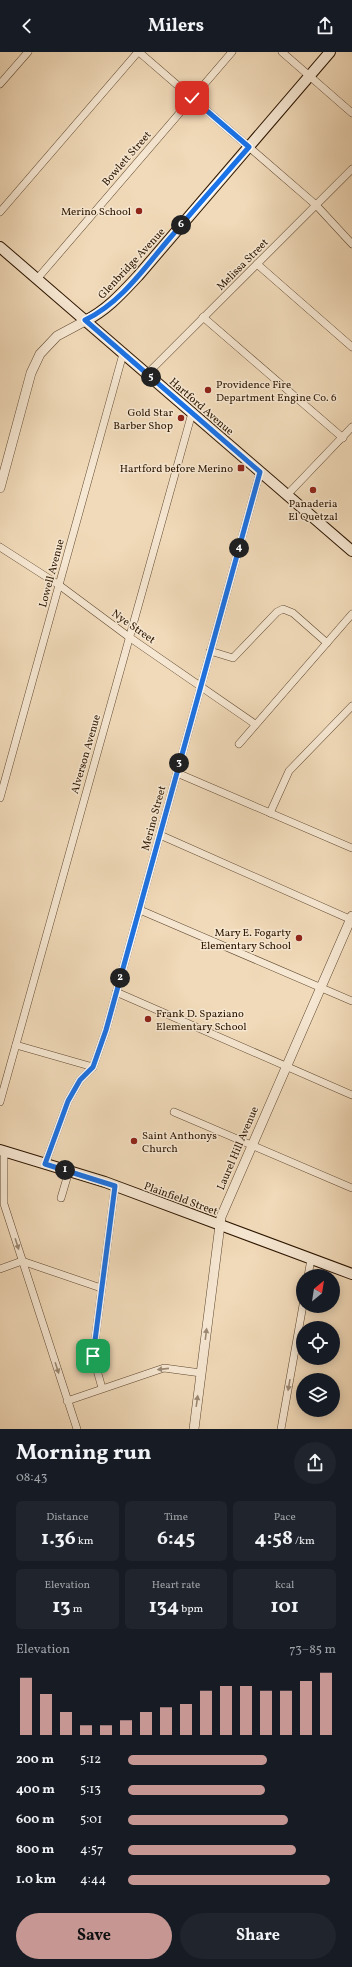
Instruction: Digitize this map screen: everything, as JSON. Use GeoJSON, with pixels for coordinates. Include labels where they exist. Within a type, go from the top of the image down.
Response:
{"type":"FeatureCollection","features":[{"type":"Feature","properties":{"kind":"main road","name":"Glenbridge Avenue"},"geometry":{"type":"LineString","coordinates":[[85,320],[99,314],[138,276],[330,52]]}},
{"type":"Feature","properties":{"kind":"main road","name":"Hartford Avenue"},"geometry":{"type":"LineString","coordinates":[[0,247],[260,472],[350,547]]}},
{"type":"Feature","properties":{"kind":"main road","name":"Plainfield Street"},"geometry":{"type":"LineString","coordinates":[[2,1150],[115,1186],[352,1274]]}},
{"type":"Feature","properties":{"kind":"street"},"geometry":{"type":"LineString","coordinates":[[0,84],[28,52]]}},
{"type":"Feature","properties":{"kind":"street"},"geometry":{"type":"LineString","coordinates":[[0,212],[138,52],[316,205],[352,244]]}},
{"type":"Feature","properties":{"kind":"street","name":"Bowlett Street"},"geometry":{"type":"LineString","coordinates":[[37,279],[232,52]]}},
{"type":"Feature","properties":{"kind":"street"},"geometry":{"type":"LineString","coordinates":[[282,52],[352,113]]}},
{"type":"Feature","properties":{"kind":"street","name":"Melissa Street"},"geometry":{"type":"LineString","coordinates":[[147,374],[352,169]]}},
{"type":"Feature","properties":{"kind":"street"},"geometry":{"type":"LineString","coordinates":[[257,264],[352,346]]}},
{"type":"Feature","properties":{"kind":"street"},"geometry":{"type":"LineString","coordinates":[[203,317],[343,438]]}},
{"type":"Feature","properties":{"kind":"street"},"geometry":{"type":"LineString","coordinates":[[0,488],[31,374],[40,354],[57,336],[85,320]]}},
{"type":"Feature","properties":{"kind":"street","name":"Lowell Avenue"},"geometry":{"type":"LineString","coordinates":[[0,798],[123,354]]}},
{"type":"Feature","properties":{"kind":"street","name":"Alverson Avenue"},"geometry":{"type":"LineString","coordinates":[[0,1102],[192,413]]}},
{"type":"Feature","properties":{"kind":"street"},"geometry":{"type":"LineString","coordinates":[[287,495],[352,428]]}},
{"type":"Feature","properties":{"kind":"street","name":"Merino Street"},"geometry":{"type":"LineString","coordinates":[[45,1164],[72,1094],[80,1080],[93,1067],[106,1030],[260,472]]}},
{"type":"Feature","properties":{"kind":"street","name":"Nye Street"},"geometry":{"type":"LineString","coordinates":[[0,548],[59,585],[130,637],[255,724]]}},
{"type":"Feature","properties":{"kind":"street"},"geometry":{"type":"LineString","coordinates":[[210,651],[233,658],[277,612],[283,609],[293,612],[327,643]]}},
{"type":"Feature","properties":{"kind":"street"},"geometry":{"type":"LineString","coordinates":[[239,744],[352,614]]}},
{"type":"Feature","properties":{"kind":"street"},"geometry":{"type":"LineString","coordinates":[[270,813],[289,772],[352,706]]}},
{"type":"Feature","properties":{"kind":"street"},"geometry":{"type":"LineString","coordinates":[[176,772],[352,848]]}},
{"type":"Feature","properties":{"kind":"street"},"geometry":{"type":"LineString","coordinates":[[160,835],[351,918]]}},
{"type":"Feature","properties":{"kind":"street"},"geometry":{"type":"LineString","coordinates":[[140,910],[352,1002]]}},
{"type":"Feature","properties":{"kind":"street","name":"Laurel Hill Avenue"},"geometry":{"type":"LineString","coordinates":[[194,1429],[221,1217],[351,918]]}},
{"type":"Feature","properties":{"kind":"street"},"geometry":{"type":"LineString","coordinates":[[116,992],[352,1095]]}},
{"type":"Feature","properties":{"kind":"street"},"geometry":{"type":"LineString","coordinates":[[16,1045],[93,1067]]}},
{"type":"Feature","properties":{"kind":"street"},"geometry":{"type":"LineString","coordinates":[[174,1112],[352,1188]]}},
{"type":"Feature","properties":{"kind":"street"},"geometry":{"type":"LineString","coordinates":[[2,1150],[4,1204],[77,1429]]}},
{"type":"Feature","properties":{"kind":"street"},"geometry":{"type":"LineString","coordinates":[[61,1198],[69,1171]]}},
{"type":"Feature","properties":{"kind":"street"},"geometry":{"type":"LineString","coordinates":[[102,1388],[93,1356],[115,1186]]}},
{"type":"Feature","properties":{"kind":"street"},"geometry":{"type":"LineString","coordinates":[[309,1269],[311,1259]]}},
{"type":"Feature","properties":{"kind":"street"},"geometry":{"type":"LineString","coordinates":[[0,1269],[22,1261],[32,1266],[101,1288]]}},
{"type":"Feature","properties":{"kind":"street"},"geometry":{"type":"LineString","coordinates":[[281,1429],[302,1313]]}},
{"type":"Feature","properties":{"kind":"street"},"geometry":{"type":"LineString","coordinates":[[67,1401],[164,1368],[201,1373]]}},
{"type":"Feature","properties":{"kind":"place","name":"Merino School"},"geometry":{"type":"Point","coordinates":[139,211]}},
{"type":"Feature","properties":{"kind":"place","name":"Providence Fire Department Engine Co. 6"},"geometry":{"type":"Point","coordinates":[208,390]}},
{"type":"Feature","properties":{"kind":"place","name":"Gold Star Barber Shop"},"geometry":{"type":"Point","coordinates":[181,418]}},
{"type":"Feature","properties":{"kind":"place","name":"Hartford before Merino"},"geometry":{"type":"Point","coordinates":[241,468]}},
{"type":"Feature","properties":{"kind":"place","name":"Panaderia El Quetzal"},"geometry":{"type":"Point","coordinates":[313,490]}},
{"type":"Feature","properties":{"kind":"place","name":"Mary E. Fogarty Elementary School"},"geometry":{"type":"Point","coordinates":[299,938]}},
{"type":"Feature","properties":{"kind":"place","name":"Frank D. Spaziano Elementary School"},"geometry":{"type":"Point","coordinates":[148,1019]}},
{"type":"Feature","properties":{"kind":"place","name":"Saint Anthonys Church"},"geometry":{"type":"Point","coordinates":[134,1141]}},
{"type":"Feature","properties":{"kind":"route"},"geometry":{"type":"LineString","coordinates":[[93,1356],[115,1186],[45,1164],[68,1101],[80,1080],[93,1067],[106,1030],[140,910],[189,723],[260,472],[85,320],[99,314],[138,276],[249,147],[192,98]]}}]}
